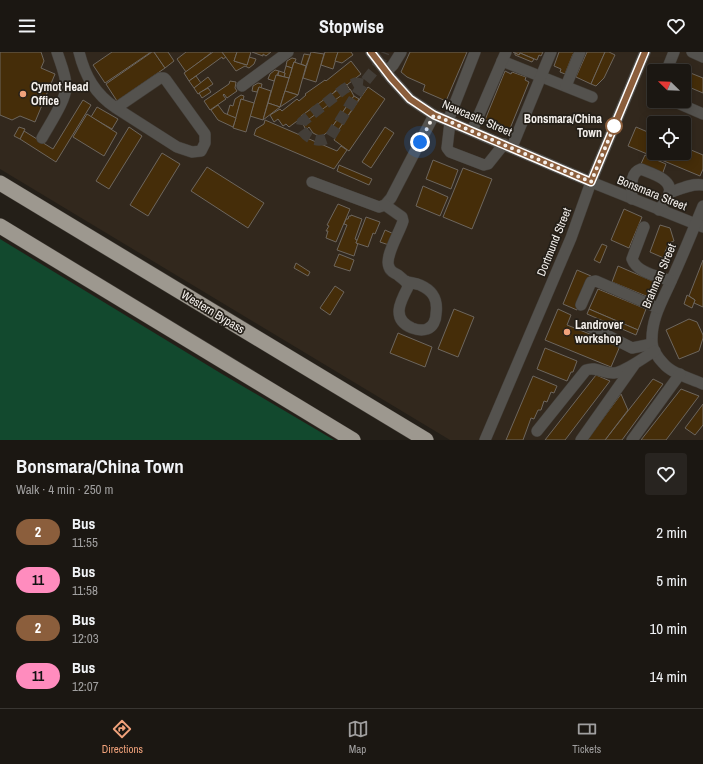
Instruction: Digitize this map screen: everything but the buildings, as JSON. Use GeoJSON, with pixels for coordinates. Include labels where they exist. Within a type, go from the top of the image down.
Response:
{"type":"FeatureCollection","features":[{"type":"Feature","properties":{"kind":"highway","name":"Western Bypass"},"geometry":{"type":"LineString","coordinates":[[0,183],[426,440]]}},
{"type":"Feature","properties":{"kind":"highway"},"geometry":{"type":"LineString","coordinates":[[0,226],[353,440]]}},
{"type":"Feature","properties":{"kind":"street"},"geometry":{"type":"LineString","coordinates":[[42,138],[66,91],[66,84],[57,52]]}},
{"type":"Feature","properties":{"kind":"street"},"geometry":{"type":"LineString","coordinates":[[79,52],[89,80],[96,92],[116,108],[177,147],[192,152],[201,151],[205,144],[205,134],[164,78],[160,78],[116,108]]}},
{"type":"Feature","properties":{"kind":"street"},"geometry":{"type":"LineString","coordinates":[[242,86],[288,52]]}},
{"type":"Feature","properties":{"kind":"street","name":"Newcastle Street"},"geometry":{"type":"LineString","coordinates":[[371,52],[386,72],[410,99],[434,115],[591,182]]}},
{"type":"Feature","properties":{"kind":"street"},"geometry":{"type":"LineString","coordinates":[[386,72],[393,65],[401,52]]}},
{"type":"Feature","properties":{"kind":"street"},"geometry":{"type":"LineString","coordinates":[[475,52],[449,122],[447,148],[450,152],[484,165],[488,164],[508,146],[551,52]]}},
{"type":"Feature","properties":{"kind":"street"},"geometry":{"type":"LineString","coordinates":[[566,86],[580,52]]}},
{"type":"Feature","properties":{"kind":"street","name":"Dortmund Street"},"geometry":{"type":"LineString","coordinates":[[485,440],[570,238],[591,182],[645,52]]}},
{"type":"Feature","properties":{"kind":"street"},"geometry":{"type":"LineString","coordinates":[[669,64],[674,52]]}},
{"type":"Feature","properties":{"kind":"street"},"geometry":{"type":"LineString","coordinates":[[692,52],[703,57]]}},
{"type":"Feature","properties":{"kind":"street"},"geometry":{"type":"LineString","coordinates":[[472,131],[504,56],[541,76],[592,97]]}},
{"type":"Feature","properties":{"kind":"street"},"geometry":{"type":"LineString","coordinates":[[689,108],[703,114]]}},
{"type":"Feature","properties":{"kind":"street"},"geometry":{"type":"LineString","coordinates":[[312,182],[379,207],[385,205],[391,198],[434,115]]}},
{"type":"Feature","properties":{"kind":"street"},"geometry":{"type":"LineString","coordinates":[[632,199],[632,175],[636,170],[641,169],[660,177],[667,182],[669,193],[659,210]]}},
{"type":"Feature","properties":{"kind":"street","name":"Bonsmara Street"},"geometry":{"type":"LineString","coordinates":[[591,182],[699,225]]}},
{"type":"Feature","properties":{"kind":"street"},"geometry":{"type":"LineString","coordinates":[[669,193],[684,187],[703,184]]}},
{"type":"Feature","properties":{"kind":"street"},"geometry":{"type":"LineString","coordinates":[[385,205],[402,217],[403,221],[388,257],[389,268],[392,272],[406,281],[420,285],[431,292],[437,302],[436,316],[432,326],[426,330],[417,330],[409,326],[402,322],[399,315],[399,306],[408,287],[406,281]]}},
{"type":"Feature","properties":{"kind":"street","name":"Brahman Street"},"geometry":{"type":"LineString","coordinates":[[653,347],[653,325],[658,308],[699,225],[703,206]]}},
{"type":"Feature","properties":{"kind":"street"},"geometry":{"type":"LineString","coordinates":[[644,227],[632,259],[634,264],[639,268],[671,281]]}},
{"type":"Feature","properties":{"kind":"street"},"geometry":{"type":"LineString","coordinates":[[581,305],[591,282],[596,281],[658,308]]}},
{"type":"Feature","properties":{"kind":"street"},"geometry":{"type":"LineString","coordinates":[[589,326],[632,348],[653,347]]}},
{"type":"Feature","properties":{"kind":"street"},"geometry":{"type":"LineString","coordinates":[[581,440],[636,363],[653,347]]}},
{"type":"Feature","properties":{"kind":"street"},"geometry":{"type":"LineString","coordinates":[[653,347],[662,363],[670,370],[703,384]]}},
{"type":"Feature","properties":{"kind":"street"},"geometry":{"type":"LineString","coordinates":[[537,431],[586,370],[594,369],[606,373],[615,373],[636,363]]}},
{"type":"Feature","properties":{"kind":"street"},"geometry":{"type":"LineString","coordinates":[[632,440],[680,374]]}},
{"type":"Feature","properties":{"kind":"shaded area"},"geometry":{"type":"Polygon","coordinates":[[[0,52],[703,52],[703,440],[450,440],[0,169],[0,52]]]}},
{"type":"Feature","properties":{"kind":"green space"},"geometry":{"type":"Polygon","coordinates":[[[0,239],[222,374],[334,440],[0,440],[0,239]]]}},
{"type":"Feature","properties":{"kind":"tunnel"},"geometry":{"type":"LineString","coordinates":[[363,84],[355,83],[344,89],[302,122],[301,129],[310,138],[317,140],[330,137],[363,84],[380,63],[384,52]]}},
{"type":"Feature","properties":{"kind":"bus line","name":"2"},"geometry":{"type":"LineString","coordinates":[[371,52],[391,78],[410,99],[434,115],[591,182],[645,52]]}},
{"type":"Feature","properties":{"kind":"place","name":"Cymot Head Office"},"geometry":{"type":"Point","coordinates":[23,94]}},
{"type":"Feature","properties":{"kind":"place","name":"Bonsmara/China Town"},"geometry":{"type":"Point","coordinates":[614,126]}},
{"type":"Feature","properties":{"kind":"place","name":"Landrover workshop"},"geometry":{"type":"Point","coordinates":[567,332]}},
{"type":"Feature","properties":{"kind":"route"},"geometry":{"type":"LineString","coordinates":[[420,142],[434,115],[591,182],[615,124],[614,126]]}}]}
